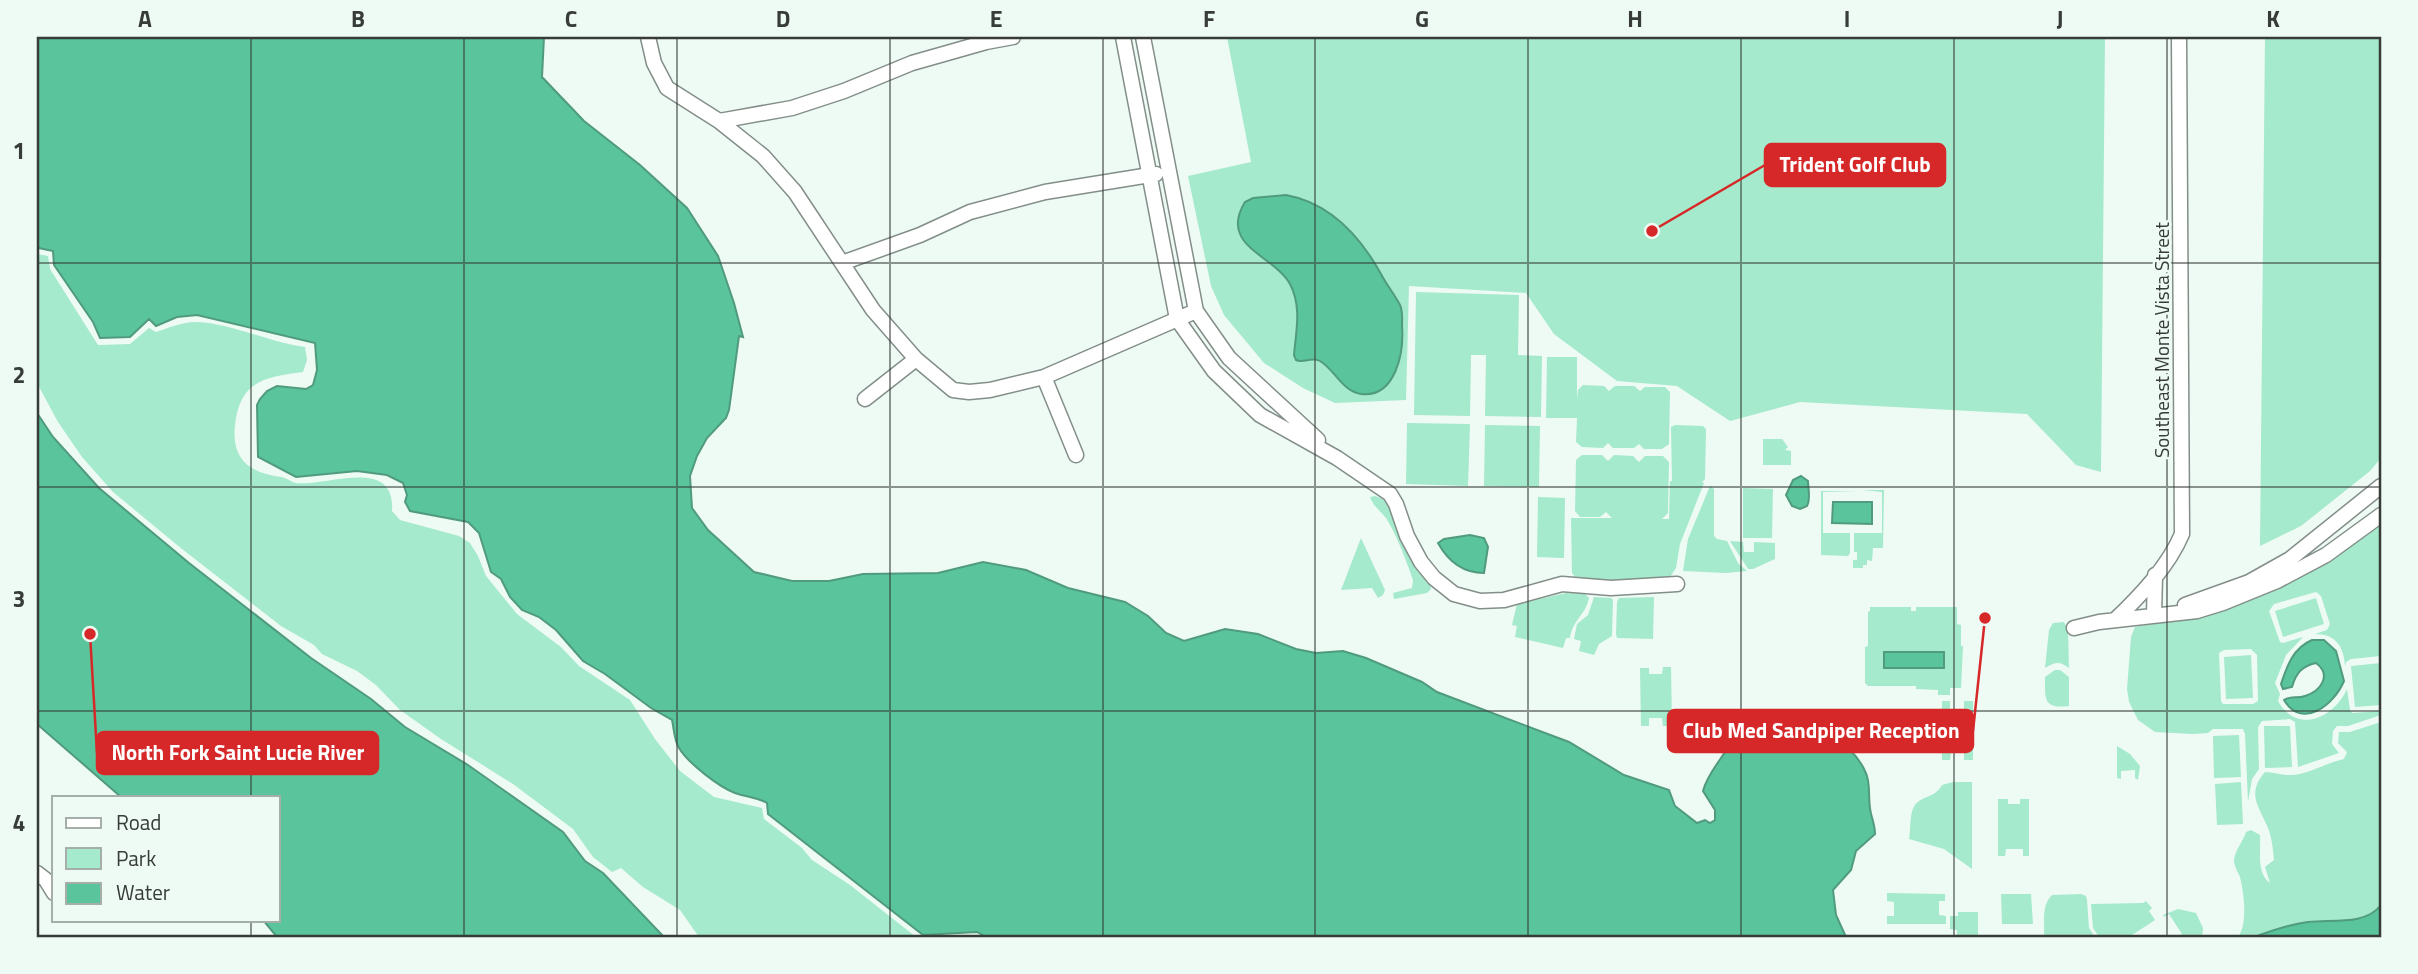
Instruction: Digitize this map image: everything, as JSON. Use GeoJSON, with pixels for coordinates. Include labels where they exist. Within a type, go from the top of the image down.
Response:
{"type":"FeatureCollection","features":[{"type":"Feature","properties":{"kind":"street"},"geometry":{"type":"LineString","coordinates":[[649,37],[654,63],[667,88],[719,121],[763,156],[787,183],[873,310],[916,359],[953,390],[990,390],[1044,377],[1196,311]]}},
{"type":"Feature","properties":{"kind":"street"},"geometry":{"type":"LineString","coordinates":[[719,121],[792,107],[844,91],[912,63],[1013,37]]}},
{"type":"Feature","properties":{"kind":"street"},"geometry":{"type":"LineString","coordinates":[[1123,37],[1177,319],[1214,371],[1260,415],[1337,458],[1390,494],[1421,562],[1434,578],[1454,594],[1480,601],[1504,600],[1562,584],[1611,588],[1677,584]]}},
{"type":"Feature","properties":{"kind":"street"},"geometry":{"type":"LineString","coordinates":[[1143,37],[1196,311],[1229,358],[1337,458]]}},
{"type":"Feature","properties":{"kind":"street","name":"Southeast Monte Vista Street"},"geometry":{"type":"LineString","coordinates":[[2115,620],[2141,594],[2182,534],[2179,37]]}},
{"type":"Feature","properties":{"kind":"street"},"geometry":{"type":"LineString","coordinates":[[842,263],[920,235],[970,212],[1045,192],[1167,172]]}},
{"type":"Feature","properties":{"kind":"street"},"geometry":{"type":"LineString","coordinates":[[865,399],[916,359]]}},
{"type":"Feature","properties":{"kind":"street"},"geometry":{"type":"LineString","coordinates":[[1044,377],[1076,456]]}},
{"type":"Feature","properties":{"kind":"street"},"geometry":{"type":"LineString","coordinates":[[2154,615],[2249,582],[2290,559],[2381,486]]}},
{"type":"Feature","properties":{"kind":"street"},"geometry":{"type":"LineString","coordinates":[[2074,628],[2210,607],[2277,581],[2326,555],[2381,514]]}},
{"type":"Feature","properties":{"kind":"street"},"geometry":{"type":"LineString","coordinates":[[2154,615],[2155,575]]}},
{"type":"Feature","properties":{"kind":"street"},"geometry":{"type":"LineString","coordinates":[[37,873],[52,889]]}},
{"type":"Feature","properties":{"kind":"green space"},"geometry":{"type":"Polygon","coordinates":[[[1227,37],[2105,37],[2101,472],[2076,465],[2027,414],[1800,402],[1730,421],[1677,386],[1617,381],[1554,334],[1526,293],[1409,286],[1406,400],[1335,403],[1303,388],[1264,363],[1224,315],[1211,286],[1188,176],[1251,162],[1227,37]]]}},
{"type":"Feature","properties":{"kind":"green space"},"geometry":{"type":"Polygon","coordinates":[[[2265,37],[2381,37],[2381,458],[2370,471],[2301,526],[2260,546],[2265,37]]]}},
{"type":"Feature","properties":{"kind":"green space"},"geometry":{"type":"Polygon","coordinates":[[[37,254],[48,256],[50,269],[98,345],[130,344],[149,328],[156,332],[193,322],[219,325],[305,347],[307,360],[303,372],[267,379],[249,390],[243,398],[238,410],[235,437],[236,447],[245,463],[260,472],[296,483],[371,479],[383,484],[390,494],[392,511],[400,520],[459,536],[470,543],[486,576],[517,614],[561,647],[579,666],[630,700],[680,771],[714,797],[762,808],[764,819],[802,848],[812,860],[850,885],[916,937],[699,937],[680,910],[643,887],[621,868],[612,872],[593,857],[573,829],[513,784],[400,710],[376,685],[357,671],[322,654],[314,645],[281,626],[113,492],[82,457],[58,422],[37,383],[37,254]]]}},
{"type":"Feature","properties":{"kind":"green space"},"geometry":{"type":"Polygon","coordinates":[[[1416,292],[1519,295],[1518,355],[1542,356],[1541,417],[1485,416],[1486,355],[1471,355],[1470,416],[1414,415],[1416,292]]]}},
{"type":"Feature","properties":{"kind":"green space"},"geometry":{"type":"Polygon","coordinates":[[[1547,357],[1577,357],[1577,400],[1578,390],[1583,385],[1604,386],[1609,391],[1615,386],[1634,386],[1640,391],[1645,387],[1665,387],[1670,392],[1669,444],[1662,449],[1644,449],[1639,444],[1634,448],[1613,448],[1608,443],[1603,448],[1582,447],[1576,442],[1577,418],[1546,418],[1547,357]]]}},
{"type":"Feature","properties":{"kind":"green space"},"geometry":{"type":"Polygon","coordinates":[[[1407,423],[1470,424],[1468,486],[1406,484],[1407,423]]]}},
{"type":"Feature","properties":{"kind":"green space"},"geometry":{"type":"Polygon","coordinates":[[[1485,425],[1540,426],[1539,487],[1484,486],[1485,425]]]}},
{"type":"Feature","properties":{"kind":"green space"},"geometry":{"type":"Polygon","coordinates":[[[1703,426],[1706,429],[1705,479],[1680,544],[1676,568],[1668,580],[1620,583],[1576,578],[1572,573],[1571,518],[1612,518],[1606,512],[1600,517],[1580,517],[1575,511],[1576,460],[1582,455],[1602,455],[1608,461],[1614,455],[1633,456],[1639,462],[1645,456],[1663,456],[1669,462],[1668,513],[1662,519],[1669,519],[1672,481],[1671,427],[1703,426]]]}},
{"type":"Feature","properties":{"kind":"green space"},"geometry":{"type":"Polygon","coordinates":[[[1763,439],[1782,439],[1788,447],[1785,450],[1791,451],[1791,465],[1763,465],[1763,439]]]}},
{"type":"Feature","properties":{"kind":"green space"},"geometry":{"type":"Polygon","coordinates":[[[1710,486],[1714,489],[1714,536],[1727,541],[1738,563],[1747,571],[1683,571],[1688,539],[1710,486]]]}},
{"type":"Feature","properties":{"kind":"green space"},"geometry":{"type":"Polygon","coordinates":[[[1743,488],[1773,489],[1772,538],[1743,538],[1743,488]]]}},
{"type":"Feature","properties":{"kind":"green space"},"geometry":{"type":"Polygon","coordinates":[[[1863,490],[1884,490],[1883,548],[1873,548],[1872,561],[1867,560],[1867,565],[1863,565],[1863,568],[1853,568],[1853,560],[1857,560],[1854,533],[1882,533],[1882,492],[1863,490]]]}},
{"type":"Feature","properties":{"kind":"green space"},"geometry":{"type":"Polygon","coordinates":[[[1821,491],[1858,491],[1823,492],[1823,533],[1850,533],[1848,556],[1821,555],[1821,491]]]}},
{"type":"Feature","properties":{"kind":"green space"},"geometry":{"type":"Polygon","coordinates":[[[1375,496],[1387,503],[1402,542],[1430,585],[1431,589],[1427,593],[1394,599],[1393,593],[1412,588],[1413,580],[1393,530],[1371,501],[1370,497],[1375,496]]]}},
{"type":"Feature","properties":{"kind":"green space"},"geometry":{"type":"Polygon","coordinates":[[[1538,497],[1565,498],[1564,558],[1537,557],[1538,497]]]}},
{"type":"Feature","properties":{"kind":"green space"},"geometry":{"type":"Polygon","coordinates":[[[2381,522],[2381,656],[2351,659],[2345,666],[2343,653],[2337,643],[2328,636],[2315,634],[2327,630],[2330,624],[2321,596],[2316,592],[2274,604],[2269,611],[2280,642],[2303,637],[2286,655],[2275,683],[2280,694],[2278,701],[2286,711],[2295,718],[2315,719],[2333,708],[2347,689],[2352,713],[2381,711],[2381,715],[2348,726],[2337,726],[2333,731],[2332,744],[2339,753],[2298,767],[2295,722],[2290,719],[2262,721],[2258,727],[2259,769],[2252,779],[2248,802],[2243,729],[2213,729],[2208,733],[2193,734],[2155,732],[2138,720],[2129,702],[2127,689],[2131,637],[2135,627],[2203,616],[2246,602],[2325,559],[2381,522]],[[2251,649],[2224,650],[2219,653],[2223,704],[2253,704],[2258,701],[2257,655],[2251,649]]]}},
{"type":"Feature","properties":{"kind":"green space"},"geometry":{"type":"Polygon","coordinates":[[[1361,538],[1385,590],[1378,598],[1372,588],[1341,590],[1361,538]]]}},
{"type":"Feature","properties":{"kind":"green space"},"geometry":{"type":"Polygon","coordinates":[[[1730,541],[1743,542],[1744,552],[1754,552],[1754,542],[1775,543],[1775,559],[1748,569],[1730,541]]]}},
{"type":"Feature","properties":{"kind":"green space"},"geometry":{"type":"Polygon","coordinates":[[[1566,593],[1585,594],[1589,598],[1563,648],[1515,637],[1517,626],[1512,625],[1517,604],[1566,593]]]}},
{"type":"Feature","properties":{"kind":"green space"},"geometry":{"type":"Polygon","coordinates":[[[1594,597],[1613,600],[1612,636],[1599,644],[1594,655],[1579,651],[1581,641],[1574,639],[1577,624],[1588,615],[1594,597]]]}},
{"type":"Feature","properties":{"kind":"green space"},"geometry":{"type":"Polygon","coordinates":[[[1654,597],[1653,639],[1617,638],[1619,598],[1654,597]]]}},
{"type":"Feature","properties":{"kind":"green space"},"geometry":{"type":"Polygon","coordinates":[[[2316,598],[2324,624],[2283,637],[2275,611],[2316,598]]]}},
{"type":"Feature","properties":{"kind":"green space"},"geometry":{"type":"Polygon","coordinates":[[[1870,607],[1911,607],[1911,611],[1916,611],[1916,607],[1957,607],[1957,624],[1961,625],[1963,646],[1961,688],[1950,688],[1950,695],[1938,695],[1938,690],[1916,689],[1916,686],[1868,686],[1865,683],[1865,647],[1868,646],[1870,607]]]}},
{"type":"Feature","properties":{"kind":"green space"},"geometry":{"type":"Polygon","coordinates":[[[2064,622],[2068,630],[2069,668],[2057,663],[2045,668],[2049,630],[2053,623],[2064,622]]]}},
{"type":"Feature","properties":{"kind":"green space"},"geometry":{"type":"Polygon","coordinates":[[[2251,655],[2253,698],[2226,699],[2224,657],[2251,655]]]}},
{"type":"Feature","properties":{"kind":"green space"},"geometry":{"type":"Polygon","coordinates":[[[2381,663],[2381,705],[2355,707],[2351,666],[2381,663]]]}},
{"type":"Feature","properties":{"kind":"green space"},"geometry":{"type":"Polygon","coordinates":[[[1663,667],[1671,667],[1672,726],[1663,726],[1662,718],[1649,718],[1649,726],[1641,726],[1640,668],[1649,668],[1649,674],[1662,674],[1663,667]]]}},
{"type":"Feature","properties":{"kind":"green space"},"geometry":{"type":"Polygon","coordinates":[[[2055,670],[2060,670],[2069,677],[2069,706],[2054,706],[2047,701],[2045,677],[2055,670]]]}},
{"type":"Feature","properties":{"kind":"green space"},"geometry":{"type":"Polygon","coordinates":[[[1942,701],[1950,701],[1950,710],[1964,710],[1964,701],[1973,701],[1973,760],[1964,760],[1964,753],[1951,753],[1950,760],[1942,760],[1942,701]]]}},
{"type":"Feature","properties":{"kind":"green space"},"geometry":{"type":"Polygon","coordinates":[[[2381,722],[2381,905],[2374,912],[2357,919],[2308,922],[2238,937],[2243,924],[2244,908],[2240,877],[2234,862],[2246,832],[2251,830],[2260,835],[2261,868],[2270,883],[2265,867],[2274,860],[2269,832],[2256,800],[2259,780],[2265,772],[2295,775],[2344,759],[2347,752],[2338,743],[2339,732],[2350,732],[2381,722]]]}},
{"type":"Feature","properties":{"kind":"green space"},"geometry":{"type":"Polygon","coordinates":[[[2264,726],[2290,726],[2292,767],[2265,768],[2264,726]]]}},
{"type":"Feature","properties":{"kind":"green space"},"geometry":{"type":"Polygon","coordinates":[[[2239,735],[2241,777],[2214,778],[2213,736],[2239,735]]]}},
{"type":"Feature","properties":{"kind":"green space"},"geometry":{"type":"Polygon","coordinates":[[[2117,746],[2130,754],[2140,766],[2138,780],[2135,778],[2135,770],[2121,771],[2121,779],[2117,778],[2117,746]]]}},
{"type":"Feature","properties":{"kind":"green space"},"geometry":{"type":"Polygon","coordinates":[[[1972,782],[1972,869],[1944,849],[1909,839],[1915,805],[1942,785],[1972,782]]]}},
{"type":"Feature","properties":{"kind":"green space"},"geometry":{"type":"Polygon","coordinates":[[[2241,782],[2243,824],[2217,825],[2215,784],[2241,782]]]}},
{"type":"Feature","properties":{"kind":"green space"},"geometry":{"type":"Polygon","coordinates":[[[1998,799],[2008,799],[2008,804],[2020,804],[2020,799],[2029,799],[2029,856],[2023,856],[2023,849],[2006,849],[2005,856],[1998,856],[1998,799]]]}},
{"type":"Feature","properties":{"kind":"green space"},"geometry":{"type":"Polygon","coordinates":[[[1887,893],[1945,894],[1945,901],[1939,901],[1939,915],[1946,916],[1946,924],[1887,924],[1887,916],[1894,916],[1894,902],[1887,901],[1887,893]]]}},
{"type":"Feature","properties":{"kind":"green space"},"geometry":{"type":"Polygon","coordinates":[[[2001,894],[2031,894],[2033,924],[2002,924],[2001,894]]]}},
{"type":"Feature","properties":{"kind":"green space"},"geometry":{"type":"Polygon","coordinates":[[[2052,895],[2086,896],[2089,928],[2095,937],[2044,937],[2045,909],[2052,895]]]}},
{"type":"Feature","properties":{"kind":"green space"},"geometry":{"type":"Polygon","coordinates":[[[2146,901],[2152,908],[2149,911],[2155,920],[2129,937],[2099,937],[2093,928],[2091,904],[2146,901]]]}},
{"type":"Feature","properties":{"kind":"green space"},"geometry":{"type":"Polygon","coordinates":[[[2178,909],[2196,913],[2203,928],[2202,937],[2178,937],[2182,934],[2169,914],[2164,917],[2163,915],[2178,909]]]}},
{"type":"Feature","properties":{"kind":"green space"},"geometry":{"type":"Polygon","coordinates":[[[1958,912],[1978,912],[1978,937],[1957,937],[1957,930],[1950,929],[1950,916],[1958,916],[1958,912]]]}},
{"type":"Feature","properties":{"kind":"water"},"geometry":{"type":"Polygon","coordinates":[[[37,37],[544,37],[542,77],[584,121],[640,165],[687,208],[718,256],[743,337],[739,336],[726,418],[707,438],[690,476],[692,508],[708,530],[754,572],[792,581],[829,581],[863,574],[938,573],[983,562],[1026,570],[1068,588],[1125,602],[1148,616],[1166,633],[1184,641],[1225,629],[1258,634],[1296,649],[1316,653],[1343,651],[1422,682],[1437,692],[1569,742],[1624,775],[1669,790],[1675,806],[1697,823],[1705,820],[1710,823],[1715,820],[1715,810],[1703,791],[1713,770],[1737,736],[1747,728],[1769,720],[1805,723],[1833,736],[1849,749],[1862,765],[1868,780],[1875,834],[1856,851],[1851,870],[1833,890],[1836,915],[1846,937],[986,937],[977,932],[923,935],[768,814],[767,803],[728,790],[704,774],[679,748],[672,720],[583,661],[556,630],[539,617],[522,610],[510,597],[501,579],[491,572],[479,533],[468,522],[410,511],[405,502],[407,495],[403,483],[387,475],[357,471],[296,477],[258,457],[257,405],[260,399],[267,391],[277,386],[306,389],[313,385],[317,370],[315,343],[197,315],[177,317],[156,326],[149,319],[130,337],[100,338],[93,322],[54,265],[53,251],[39,248],[37,245],[37,37]]]}},
{"type":"Feature","properties":{"kind":"water"},"geometry":{"type":"Polygon","coordinates":[[[1286,195],[1316,205],[1342,223],[1373,260],[1400,305],[1402,337],[1399,360],[1390,381],[1382,389],[1373,393],[1354,392],[1320,361],[1296,360],[1297,310],[1294,293],[1282,274],[1243,240],[1238,229],[1245,202],[1253,198],[1286,195]]]}},
{"type":"Feature","properties":{"kind":"water"},"geometry":{"type":"Polygon","coordinates":[[[37,413],[53,437],[99,488],[189,563],[311,658],[371,699],[405,727],[468,765],[563,832],[585,861],[603,873],[664,937],[277,937],[265,922],[280,922],[280,796],[120,796],[37,724],[37,413]]]}},
{"type":"Feature","properties":{"kind":"water"},"geometry":{"type":"Polygon","coordinates":[[[1801,476],[1808,481],[1809,497],[1807,506],[1800,509],[1792,506],[1786,495],[1793,480],[1801,476]]]}},
{"type":"Feature","properties":{"kind":"water"},"geometry":{"type":"Polygon","coordinates":[[[1833,502],[1872,502],[1872,524],[1832,523],[1833,502]]]}},
{"type":"Feature","properties":{"kind":"water"},"geometry":{"type":"Polygon","coordinates":[[[1470,535],[1484,538],[1488,547],[1484,573],[1469,571],[1456,565],[1438,543],[1444,539],[1470,535]]]}},
{"type":"Feature","properties":{"kind":"water"},"geometry":{"type":"Polygon","coordinates":[[[2312,640],[2324,640],[2336,651],[2344,681],[2333,698],[2317,711],[2308,714],[2291,709],[2284,700],[2311,694],[2320,687],[2324,677],[2321,668],[2316,663],[2307,666],[2298,674],[2292,687],[2283,689],[2281,684],[2295,653],[2312,640]]]}},
{"type":"Feature","properties":{"kind":"water"},"geometry":{"type":"Polygon","coordinates":[[[1884,652],[1944,652],[1944,668],[1884,668],[1884,652]]]}},
{"type":"Feature","properties":{"kind":"water"},"geometry":{"type":"Polygon","coordinates":[[[2381,905],[2381,937],[2254,937],[2301,923],[2357,919],[2374,912],[2381,905]]]}},
{"type":"Feature","properties":{"kind":"place","name":"Trident Golf Club"},"geometry":{"type":"Point","coordinates":[1652,231]}},
{"type":"Feature","properties":{"kind":"place","name":"Club Med Sandpiper Reception"},"geometry":{"type":"Point","coordinates":[1985,618]}},
{"type":"Feature","properties":{"kind":"place","name":"North Fork Saint Lucie River"},"geometry":{"type":"Point","coordinates":[90,634]}}]}
